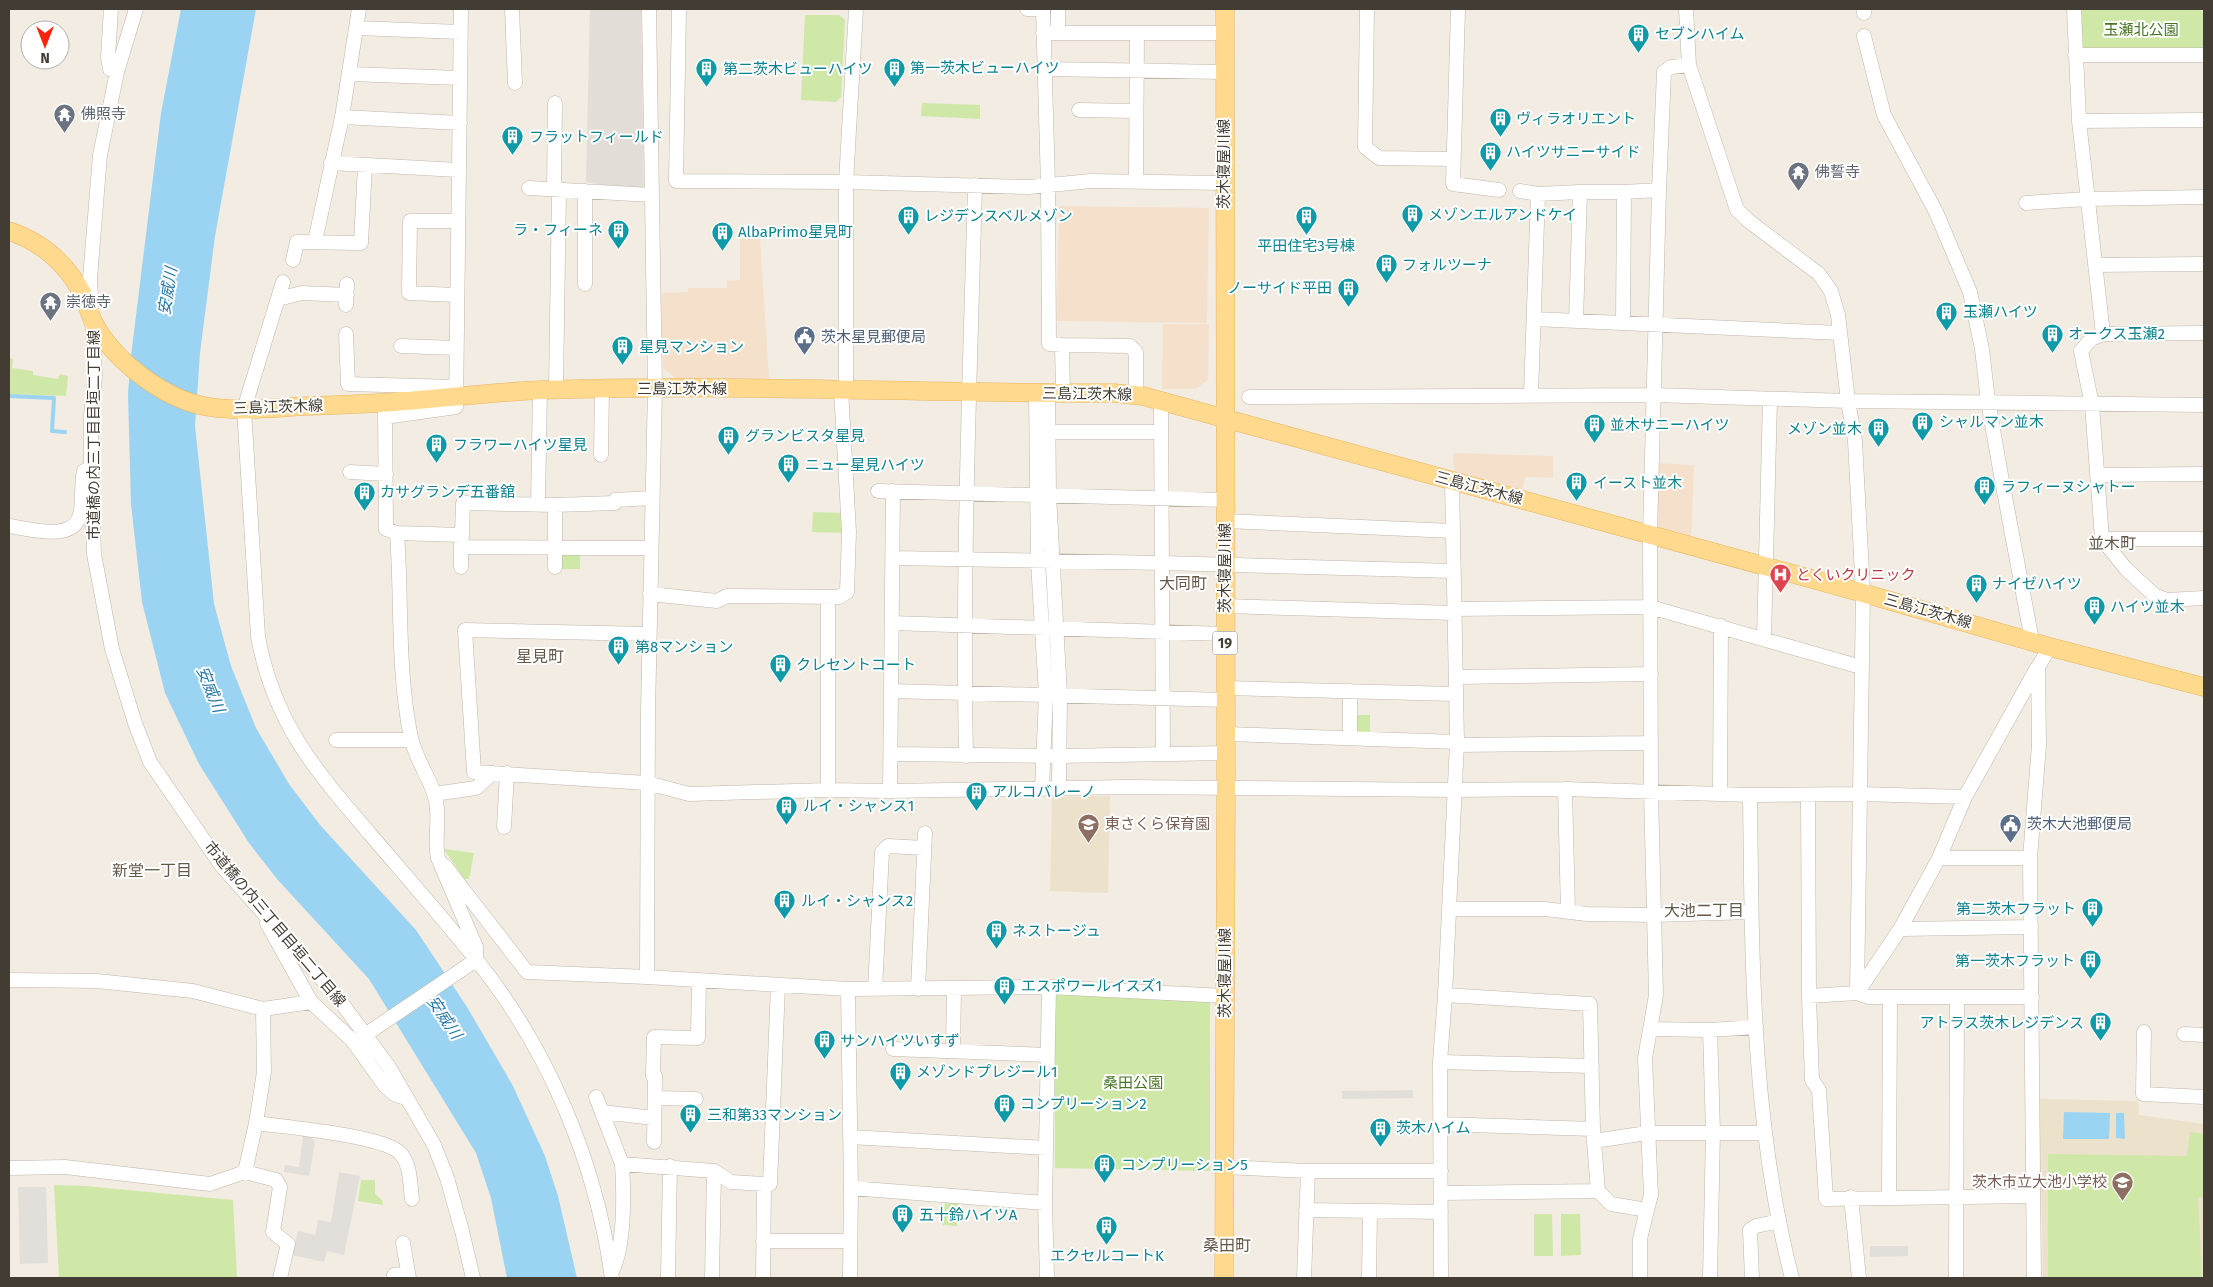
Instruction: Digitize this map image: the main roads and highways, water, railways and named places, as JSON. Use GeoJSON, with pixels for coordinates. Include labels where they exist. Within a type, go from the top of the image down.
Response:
{"type":"FeatureCollection","features":[{"type":"Feature","properties":{"kind":"main road","name":"茨木寝屋川線"},"geometry":{"type":"LineString","coordinates":[[1224,1278],[1226,790],[1224,417],[1225,9]]}},
{"type":"Feature","properties":{"kind":"main road","name":"三島江茨木線"},"geometry":{"type":"LineString","coordinates":[[9,231],[31,240],[56,258],[73,277],[85,298],[93,322],[104,339],[133,370],[171,396],[200,405],[240,409],[456,392],[655,388],[844,389],[1114,393],[1136,395],[1224,417],[1452,481],[1863,592],[2050,647],[2204,687]]}},
{"type":"Feature","properties":{"kind":"water","name":"安威川"},"geometry":{"type":"Polygon","coordinates":[[[181,9],[256,9],[215,236],[200,353],[195,426],[214,604],[231,666],[256,728],[289,784],[320,825],[416,930],[467,1007],[513,1086],[545,1156],[558,1196],[577,1278],[507,1278],[491,1198],[476,1153],[369,979],[277,879],[249,843],[199,764],[165,693],[142,602],[131,504],[128,394],[161,113],[181,9]]]}},
{"type":"Feature","properties":{"kind":"water"},"geometry":{"type":"Polygon","coordinates":[[[2064,1112],[2110,1113],[2109,1139],[2063,1139],[2064,1112]]]}},
{"type":"Feature","properties":{"kind":"water"},"geometry":{"type":"Polygon","coordinates":[[[2116,1113],[2124,1113],[2125,1139],[2116,1138],[2116,1113]]]}},
{"type":"Feature","properties":{"kind":"waterway"},"geometry":{"type":"LineString","coordinates":[[9,396],[54,398],[52,431],[65,432]]}},
{"type":"Feature","properties":{"kind":"place","name":"セブンハイム"},"geometry":{"type":"Point","coordinates":[1639,53]}},
{"type":"Feature","properties":{"kind":"place","name":"第一茨木ビューハイツ"},"geometry":{"type":"Point","coordinates":[894,87]}},
{"type":"Feature","properties":{"kind":"place","name":"第二茨木ビューハイツ"},"geometry":{"type":"Point","coordinates":[707,88]}},
{"type":"Feature","properties":{"kind":"place","name":"佛照寺"},"geometry":{"type":"Point","coordinates":[65,133]}},
{"type":"Feature","properties":{"kind":"place","name":"ヴィラオリエント"},"geometry":{"type":"Point","coordinates":[1500,138]}},
{"type":"Feature","properties":{"kind":"place","name":"フラットフィールド"},"geometry":{"type":"Point","coordinates":[513,156]}},
{"type":"Feature","properties":{"kind":"place","name":"ハイツサニーサイド"},"geometry":{"type":"Point","coordinates":[1490,171]}},
{"type":"Feature","properties":{"kind":"place","name":"佛誓寺"},"geometry":{"type":"Point","coordinates":[1799,191]}},
{"type":"Feature","properties":{"kind":"place","name":"メゾンエルアンドケイ"},"geometry":{"type":"Point","coordinates":[1412,234]}},
{"type":"Feature","properties":{"kind":"place","name":"レジデンスベルメゾン"},"geometry":{"type":"Point","coordinates":[908,235]}},
{"type":"Feature","properties":{"kind":"place","name":"平田住宅3号棟"},"geometry":{"type":"Point","coordinates":[1306,236]}},
{"type":"Feature","properties":{"kind":"place","name":"ラ・フィーネ"},"geometry":{"type":"Point","coordinates":[619,249]}},
{"type":"Feature","properties":{"kind":"place","name":"AlbaPrimo星見町"},"geometry":{"type":"Point","coordinates":[722,251]}},
{"type":"Feature","properties":{"kind":"place","name":"フォルツーナ"},"geometry":{"type":"Point","coordinates":[1386,284]}},
{"type":"Feature","properties":{"kind":"place","name":"ノーサイド平田"},"geometry":{"type":"Point","coordinates":[1348,307]}},
{"type":"Feature","properties":{"kind":"place","name":"崇徳寺"},"geometry":{"type":"Point","coordinates":[50,321]}},
{"type":"Feature","properties":{"kind":"place","name":"玉瀬ハイツ"},"geometry":{"type":"Point","coordinates":[1947,331]}},
{"type":"Feature","properties":{"kind":"place","name":"オークス玉瀬2"},"geometry":{"type":"Point","coordinates":[2052,353]}},
{"type":"Feature","properties":{"kind":"place","name":"茨木星見郵便局"},"geometry":{"type":"Point","coordinates":[805,356]}},
{"type":"Feature","properties":{"kind":"place","name":"星見マンション"},"geometry":{"type":"Point","coordinates":[623,366]}},
{"type":"Feature","properties":{"kind":"place","name":"シャルマン並木"},"geometry":{"type":"Point","coordinates":[1923,441]}},
{"type":"Feature","properties":{"kind":"place","name":"並木サニーハイツ"},"geometry":{"type":"Point","coordinates":[1594,444]}},
{"type":"Feature","properties":{"kind":"place","name":"メゾン並木"},"geometry":{"type":"Point","coordinates":[1878,448]}},
{"type":"Feature","properties":{"kind":"place","name":"グランビスタ星見"},"geometry":{"type":"Point","coordinates":[729,455]}},
{"type":"Feature","properties":{"kind":"place","name":"フラワーハイツ星見"},"geometry":{"type":"Point","coordinates":[437,464]}},
{"type":"Feature","properties":{"kind":"place","name":"ニュー星見ハイツ"},"geometry":{"type":"Point","coordinates":[789,484]}},
{"type":"Feature","properties":{"kind":"place","name":"イースト並木"},"geometry":{"type":"Point","coordinates":[1577,502]}},
{"type":"Feature","properties":{"kind":"place","name":"ラフィーヌシャトー"},"geometry":{"type":"Point","coordinates":[1985,506]}},
{"type":"Feature","properties":{"kind":"place","name":"カサグランデ五番舘"},"geometry":{"type":"Point","coordinates":[364,511]}},
{"type":"Feature","properties":{"kind":"place","name":"とくいクリニック"},"geometry":{"type":"Point","coordinates":[1780,594]}},
{"type":"Feature","properties":{"kind":"place","name":"ナイゼハイツ"},"geometry":{"type":"Point","coordinates":[1976,603]}},
{"type":"Feature","properties":{"kind":"place","name":"ハイツ並木"},"geometry":{"type":"Point","coordinates":[2094,626]}},
{"type":"Feature","properties":{"kind":"place","name":"第8マンション"},"geometry":{"type":"Point","coordinates":[619,666]}},
{"type":"Feature","properties":{"kind":"place","name":"クレセントコート"},"geometry":{"type":"Point","coordinates":[780,684]}},
{"type":"Feature","properties":{"kind":"place","name":"アルコバレーノ"},"geometry":{"type":"Point","coordinates":[976,811]}},
{"type":"Feature","properties":{"kind":"place","name":"ルイ・シャンス1"},"geometry":{"type":"Point","coordinates":[787,825]}},
{"type":"Feature","properties":{"kind":"place","name":"東さくら保育園"},"geometry":{"type":"Point","coordinates":[1089,843]}},
{"type":"Feature","properties":{"kind":"place","name":"茨木大池郵便局"},"geometry":{"type":"Point","coordinates":[2011,843]}},
{"type":"Feature","properties":{"kind":"place","name":"ルイ・シャンス2"},"geometry":{"type":"Point","coordinates":[785,920]}},
{"type":"Feature","properties":{"kind":"place","name":"第二茨木フラット"},"geometry":{"type":"Point","coordinates":[2092,928]}},
{"type":"Feature","properties":{"kind":"place","name":"ネストージュ"},"geometry":{"type":"Point","coordinates":[996,950]}},
{"type":"Feature","properties":{"kind":"place","name":"第一茨木フラット"},"geometry":{"type":"Point","coordinates":[2091,980]}},
{"type":"Feature","properties":{"kind":"place","name":"エスポワールイスズ1"},"geometry":{"type":"Point","coordinates":[1005,1005]}},
{"type":"Feature","properties":{"kind":"place","name":"アトラス茨木レジデンス"},"geometry":{"type":"Point","coordinates":[2100,1042]}},
{"type":"Feature","properties":{"kind":"place","name":"サンハイツいすず"},"geometry":{"type":"Point","coordinates":[824,1060]}},
{"type":"Feature","properties":{"kind":"place","name":"メゾンドプレジール1"},"geometry":{"type":"Point","coordinates":[900,1091]}},
{"type":"Feature","properties":{"kind":"place","name":"コンプリーション2"},"geometry":{"type":"Point","coordinates":[1004,1123]}},
{"type":"Feature","properties":{"kind":"place","name":"三和第33マンション"},"geometry":{"type":"Point","coordinates":[691,1134]}},
{"type":"Feature","properties":{"kind":"place","name":"茨木ハイム"},"geometry":{"type":"Point","coordinates":[1380,1147]}},
{"type":"Feature","properties":{"kind":"place","name":"コンプリーション5"},"geometry":{"type":"Point","coordinates":[1105,1184]}},
{"type":"Feature","properties":{"kind":"place","name":"茨木市立大池小学校"},"geometry":{"type":"Point","coordinates":[2123,1201]}},
{"type":"Feature","properties":{"kind":"place","name":"五十鈴ハイツA"},"geometry":{"type":"Point","coordinates":[903,1234]}},
{"type":"Feature","properties":{"kind":"place","name":"エクセルコートK"},"geometry":{"type":"Point","coordinates":[1107,1246]}},
{"type":"Feature","properties":{"kind":"district","name":"並木町"},"geometry":{"type":"Point","coordinates":[2112,543]}},
{"type":"Feature","properties":{"kind":"district","name":"大同町"},"geometry":{"type":"Point","coordinates":[1183,583]}},
{"type":"Feature","properties":{"kind":"district","name":"星見町"},"geometry":{"type":"Point","coordinates":[540,656]}},
{"type":"Feature","properties":{"kind":"district","name":"新堂一丁目"},"geometry":{"type":"Point","coordinates":[152,870]}},
{"type":"Feature","properties":{"kind":"district","name":"大池二丁目"},"geometry":{"type":"Point","coordinates":[1704,910]}},
{"type":"Feature","properties":{"kind":"district","name":"桑田町"},"geometry":{"type":"Point","coordinates":[1227,1245]}},
{"type":"Feature","properties":{"kind":"park label","name":"玉瀬北公園"},"geometry":{"type":"Point","coordinates":[2141,30]}},
{"type":"Feature","properties":{"kind":"park label","name":"桑田公園"},"geometry":{"type":"Point","coordinates":[1133,1083]}}]}
